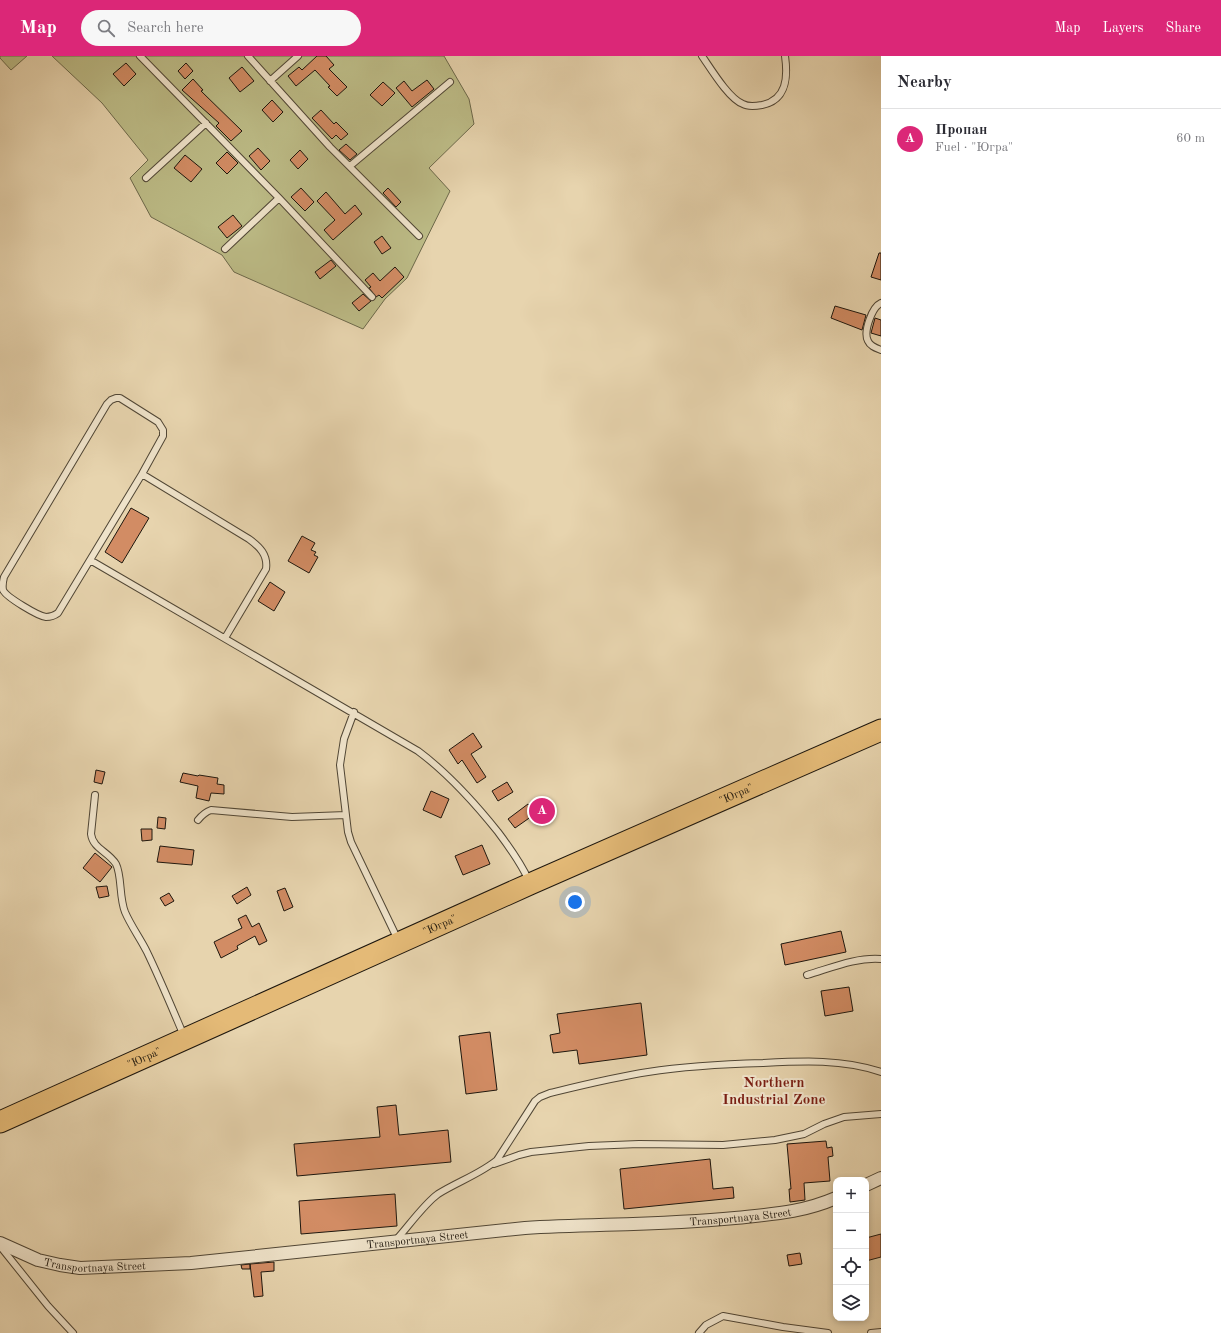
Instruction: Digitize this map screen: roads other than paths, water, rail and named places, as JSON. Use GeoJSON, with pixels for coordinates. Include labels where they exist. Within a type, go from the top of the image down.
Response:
{"type":"FeatureCollection","features":[{"type":"Feature","properties":{"kind":"highway","name":"\"Югра\""},"geometry":{"type":"LineString","coordinates":[[0,1122],[530,884],[881,730]]}},
{"type":"Feature","properties":{"kind":"street"},"geometry":{"type":"LineString","coordinates":[[869,1184],[881,1178]]}},
{"type":"Feature","properties":{"kind":"street","name":"Transportnaya Street"},"geometry":{"type":"LineString","coordinates":[[0,1244],[38,1260],[60,1266],[80,1268],[191,1263],[525,1228],[573,1225],[690,1222],[771,1215],[800,1210],[833,1199]]}},
{"type":"Feature","properties":{"kind":"lane"},"geometry":{"type":"LineString","coordinates":[[140,56],[279,198],[372,297]]}},
{"type":"Feature","properties":{"kind":"lane"},"geometry":{"type":"LineString","coordinates":[[248,56],[350,166],[419,236]]}},
{"type":"Feature","properties":{"kind":"lane"},"geometry":{"type":"LineString","coordinates":[[270,81],[298,56]]}},
{"type":"Feature","properties":{"kind":"lane"},"geometry":{"type":"LineString","coordinates":[[702,56],[724,87],[735,98],[744,105],[756,106],[768,103],[778,97],[784,86],[787,72],[785,56]]}},
{"type":"Feature","properties":{"kind":"lane"},"geometry":{"type":"LineString","coordinates":[[350,166],[450,82]]}},
{"type":"Feature","properties":{"kind":"lane"},"geometry":{"type":"LineString","coordinates":[[146,178],[206,123]]}},
{"type":"Feature","properties":{"kind":"lane"},"geometry":{"type":"LineString","coordinates":[[225,249],[279,198]]}},
{"type":"Feature","properties":{"kind":"lane"},"geometry":{"type":"LineString","coordinates":[[881,304],[876,305],[872,310],[866,336],[869,343],[873,347],[881,350]]}},
{"type":"Feature","properties":{"kind":"lane"},"geometry":{"type":"LineString","coordinates":[[120,398],[162,426],[163,436],[142,474],[58,613],[48,617],[40,616],[8,596],[3,590],[2,584],[4,577],[107,404],[111,400],[120,398]]}},
{"type":"Feature","properties":{"kind":"lane"},"geometry":{"type":"LineString","coordinates":[[142,474],[249,540],[261,550],[265,556],[267,562],[266,569],[225,638]]}},
{"type":"Feature","properties":{"kind":"lane"},"geometry":{"type":"LineString","coordinates":[[90,560],[354,712],[418,751],[446,773],[480,810],[518,858],[530,884]]}},
{"type":"Feature","properties":{"kind":"lane"},"geometry":{"type":"LineString","coordinates":[[354,712],[344,739],[340,765],[348,832],[351,842],[399,943]]}},
{"type":"Feature","properties":{"kind":"lane"},"geometry":{"type":"LineString","coordinates":[[95,795],[91,834],[92,839],[94,843],[106,853],[116,865],[121,897],[125,911],[149,957],[185,1039]]}},
{"type":"Feature","properties":{"kind":"lane"},"geometry":{"type":"LineString","coordinates":[[198,820],[201,815],[211,810],[292,817],[346,815]]}},
{"type":"Feature","properties":{"kind":"lane"},"geometry":{"type":"LineString","coordinates":[[807,975],[861,959],[881,959]]}},
{"type":"Feature","properties":{"kind":"lane"},"geometry":{"type":"LineString","coordinates":[[489,1167],[502,1154],[535,1101],[540,1097],[550,1093],[610,1078],[686,1067],[723,1064],[819,1062],[856,1065],[881,1072]]}},
{"type":"Feature","properties":{"kind":"lane"},"geometry":{"type":"LineString","coordinates":[[395,1242],[428,1204],[438,1195],[489,1167],[507,1159],[532,1152],[589,1146],[639,1144],[723,1145],[775,1140],[804,1134],[839,1118],[881,1114]]}},
{"type":"Feature","properties":{"kind":"lane"},"geometry":{"type":"LineString","coordinates":[[0,1244],[48,1306],[73,1333]]}},
{"type":"Feature","properties":{"kind":"lane"},"geometry":{"type":"LineString","coordinates":[[699,1333],[706,1325],[723,1316],[783,1328],[828,1333]]}},
{"type":"Feature","properties":{"kind":"lane"},"geometry":{"type":"LineString","coordinates":[[871,1333],[881,1332]]}},
{"type":"Feature","properties":{"kind":"place","name":"Пропан"},"geometry":{"type":"Point","coordinates":[542,811]}},
{"type":"Feature","properties":{"kind":"district","name":"Northern Industrial Zone"},"geometry":{"type":"Point","coordinates":[774,1090]}}]}
